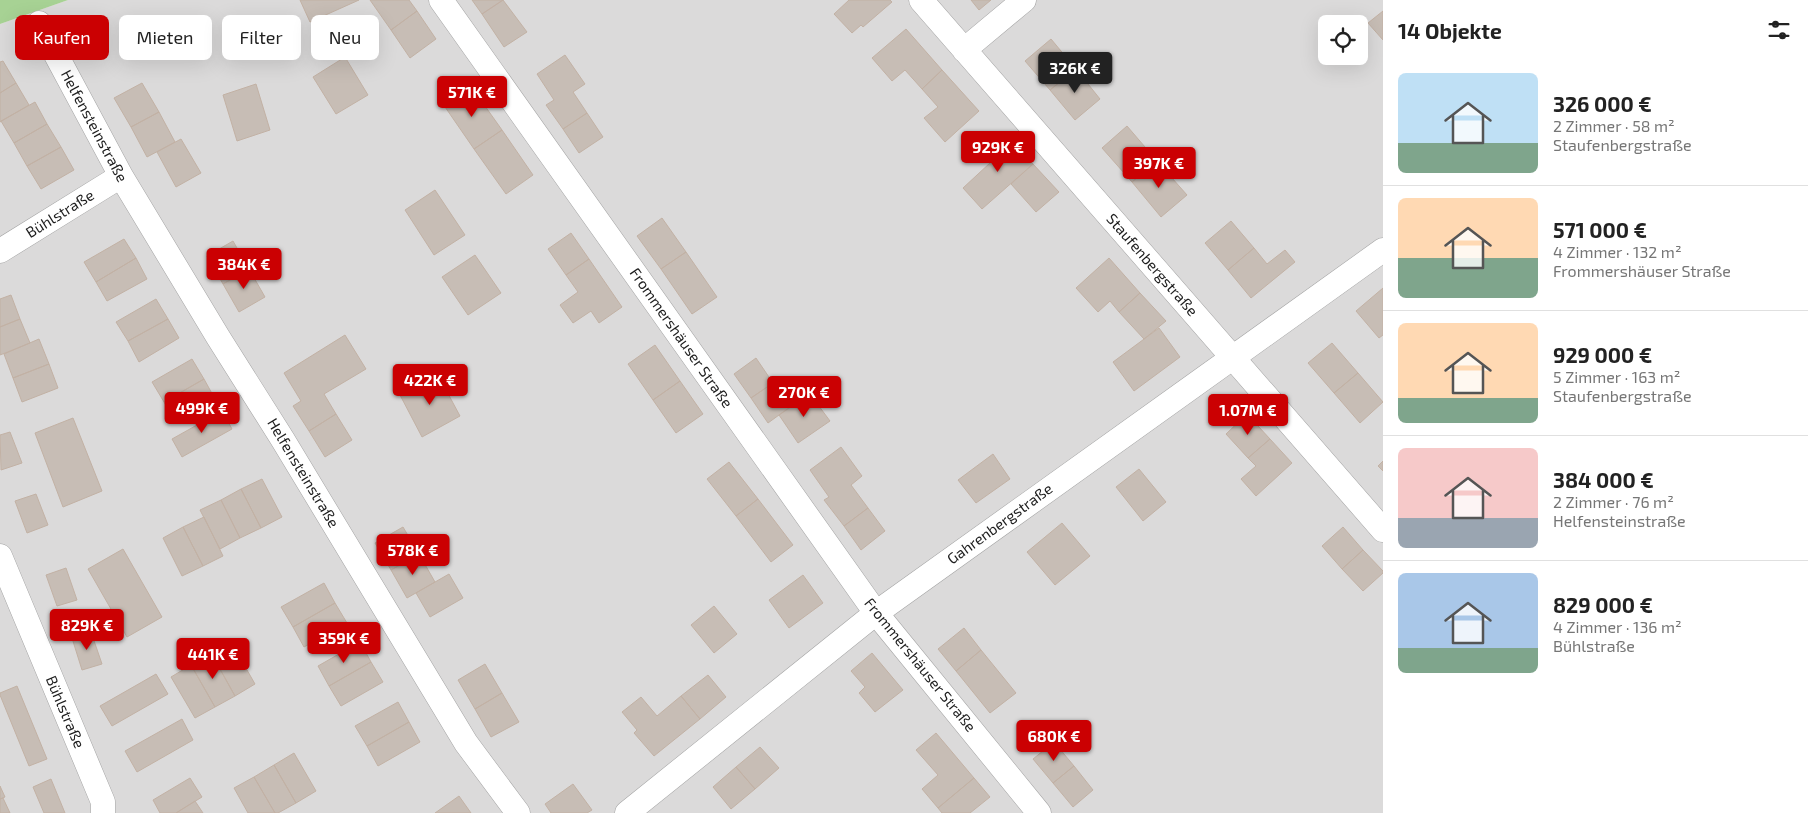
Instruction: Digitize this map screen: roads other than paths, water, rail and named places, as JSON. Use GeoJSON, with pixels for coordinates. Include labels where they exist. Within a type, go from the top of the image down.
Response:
{"type":"FeatureCollection","features":[{"type":"Feature","properties":{"kind":"street","name":"Frommershäuser Straße"},"geometry":{"type":"LineString","coordinates":[[441,0],[876,612],[1039,813]]}},
{"type":"Feature","properties":{"kind":"street","name":"Staufenbergstraße"},"geometry":{"type":"LineString","coordinates":[[921,0],[1383,530]]}},
{"type":"Feature","properties":{"kind":"street"},"geometry":{"type":"LineString","coordinates":[[964,50],[1024,0]]}},
{"type":"Feature","properties":{"kind":"street","name":"Helfensteinstraße"},"geometry":{"type":"LineString","coordinates":[[59,60],[121,176],[218,337],[288,448],[466,743],[518,813]]}},
{"type":"Feature","properties":{"kind":"street","name":"Bühlstraße"},"geometry":{"type":"LineString","coordinates":[[0,251],[121,176]]}},
{"type":"Feature","properties":{"kind":"street","name":"Gahrenbergstraße"},"geometry":{"type":"LineString","coordinates":[[627,813],[876,612],[1383,250]]}},
{"type":"Feature","properties":{"kind":"street","name":"Bühlstraße"},"geometry":{"type":"LineString","coordinates":[[0,556],[103,802],[104,813]]}}]}
